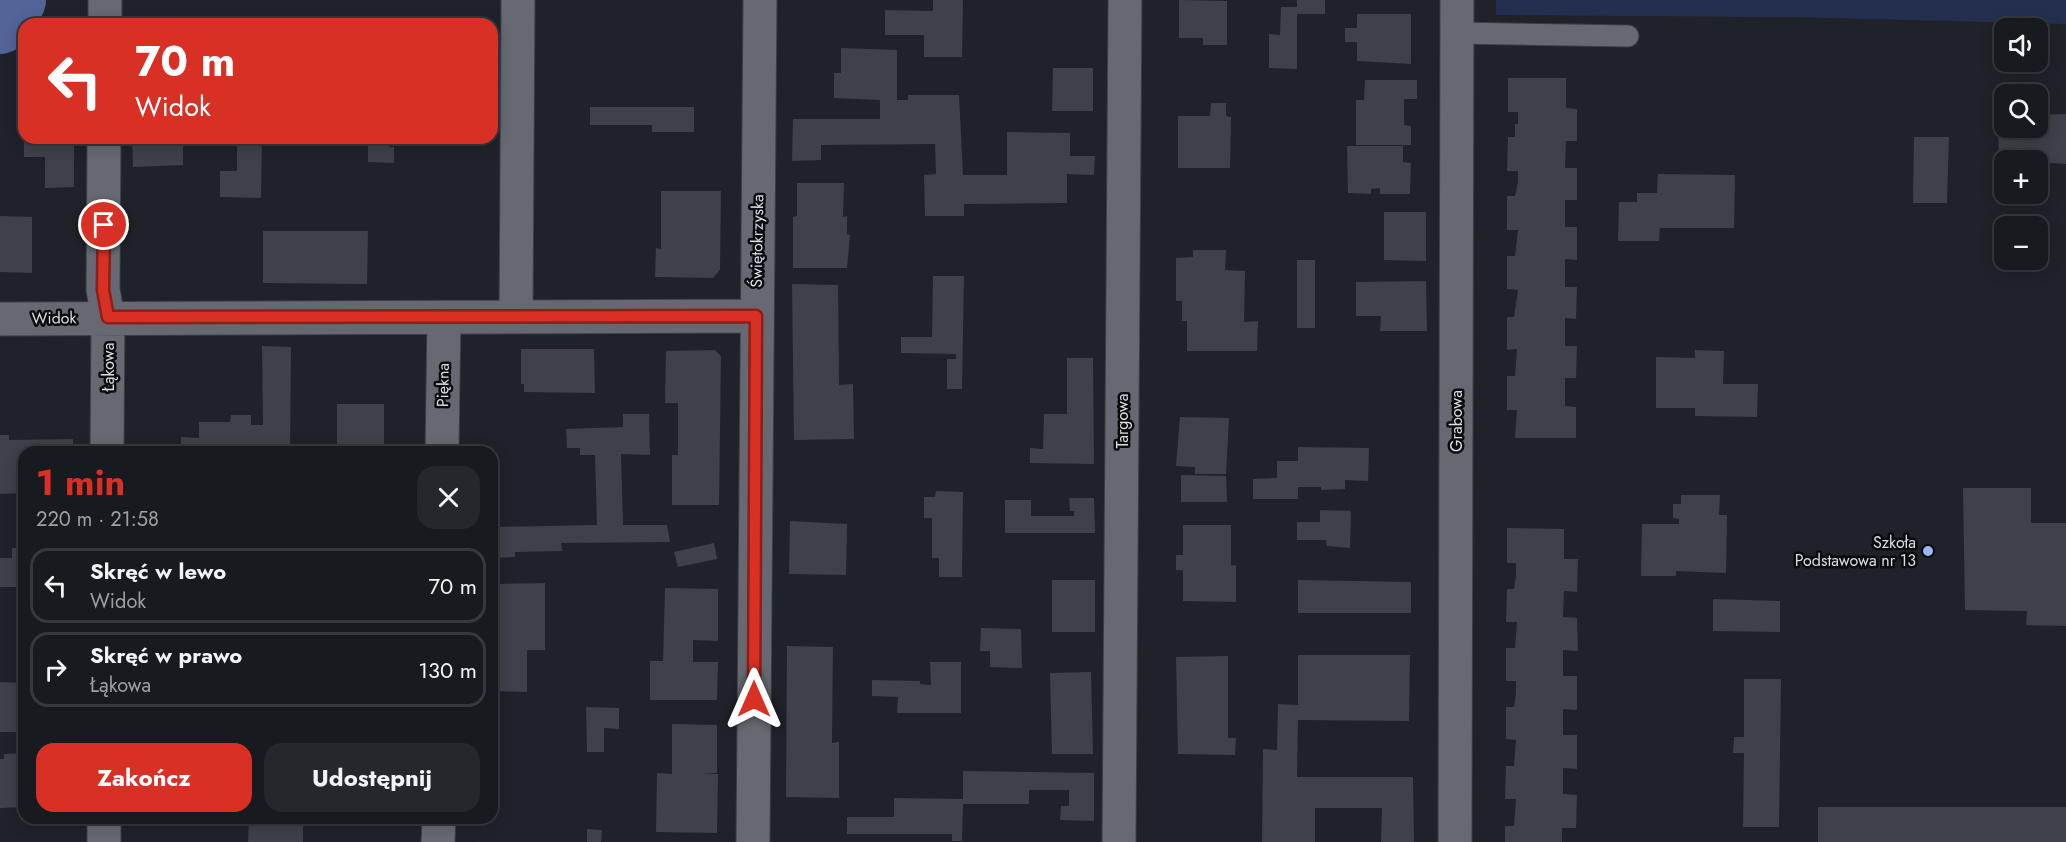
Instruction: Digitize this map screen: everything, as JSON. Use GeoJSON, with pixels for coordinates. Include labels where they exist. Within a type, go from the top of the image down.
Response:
{"type":"FeatureCollection","features":[{"type":"Feature","properties":{"kind":"street"},"geometry":{"type":"LineString","coordinates":[[105,0],[105,18]]}},
{"type":"Feature","properties":{"kind":"street"},"geometry":{"type":"LineString","coordinates":[[516,316],[518,0]]}},
{"type":"Feature","properties":{"kind":"street","name":"Świętokrzyska"},"geometry":{"type":"LineString","coordinates":[[753,842],[760,0]]}},
{"type":"Feature","properties":{"kind":"street","name":"Targowa"},"geometry":{"type":"LineString","coordinates":[[1119,842],[1125,0]]}},
{"type":"Feature","properties":{"kind":"street","name":"Grabowa"},"geometry":{"type":"LineString","coordinates":[[1455,842],[1457,0]]}},
{"type":"Feature","properties":{"kind":"street","name":"Łąkowa"},"geometry":{"type":"LineString","coordinates":[[104,144],[103,290],[108,317],[107,446]]}},
{"type":"Feature","properties":{"kind":"street","name":"Widok"},"geometry":{"type":"LineString","coordinates":[[0,319],[756,316]]}},
{"type":"Feature","properties":{"kind":"street","name":"Piękna"},"geometry":{"type":"LineString","coordinates":[[442,446],[444,318]]}},
{"type":"Feature","properties":{"kind":"street"},"geometry":{"type":"LineString","coordinates":[[104,824],[104,842]]}},
{"type":"Feature","properties":{"kind":"street"},"geometry":{"type":"LineString","coordinates":[[438,842],[439,824]]}},
{"type":"Feature","properties":{"kind":"lane"},"geometry":{"type":"LineString","coordinates":[[1457,33],[1628,36]]}},
{"type":"Feature","properties":{"kind":"shaded area"},"geometry":{"type":"Polygon","coordinates":[[[1496,0],[2066,0],[2066,24],[2048,24],[2048,18],[1994,18],[1994,22],[1791,17],[1496,15],[1496,0]]]}},
{"type":"Feature","properties":{"kind":"building"},"geometry":{"type":"Polygon","coordinates":[[[933,0],[963,0],[962,57],[924,57],[924,35],[885,35],[885,10],[933,11],[933,0]]]}},
{"type":"Feature","properties":{"kind":"building"},"geometry":{"type":"Polygon","coordinates":[[[1179,0],[1227,1],[1227,45],[1203,45],[1203,38],[1179,38],[1179,0]]]}},
{"type":"Feature","properties":{"kind":"building"},"geometry":{"type":"Polygon","coordinates":[[[1297,0],[1325,0],[1325,14],[1297,14],[1297,69],[1269,68],[1269,34],[1280,35],[1281,7],[1297,7],[1297,0]]]}},
{"type":"Feature","properties":{"kind":"building"},"geometry":{"type":"Polygon","coordinates":[[[1357,14],[1411,14],[1411,64],[1357,61],[1357,42],[1345,42],[1345,28],[1357,28],[1357,14]]]}},
{"type":"Feature","properties":{"kind":"building"},"geometry":{"type":"Polygon","coordinates":[[[841,48],[897,50],[897,100],[908,100],[908,95],[959,95],[963,175],[1007,175],[1007,132],[1070,133],[1070,156],[1095,156],[1094,175],[1067,174],[1067,203],[964,204],[964,216],[925,216],[924,175],[936,174],[935,144],[821,145],[821,160],[792,161],[793,119],[880,119],[880,100],[834,98],[834,73],[841,73],[841,48]]]}},
{"type":"Feature","properties":{"kind":"building"},"geometry":{"type":"Polygon","coordinates":[[[1053,68],[1093,68],[1093,111],[1052,111],[1053,68]]]}},
{"type":"Feature","properties":{"kind":"building"},"geometry":{"type":"Polygon","coordinates":[[[1508,78],[1566,78],[1566,108],[1577,109],[1577,141],[1566,141],[1565,168],[1577,168],[1577,200],[1565,200],[1565,227],[1577,227],[1577,260],[1565,259],[1565,287],[1577,287],[1576,319],[1565,318],[1565,346],[1577,346],[1576,378],[1565,378],[1565,406],[1576,407],[1576,438],[1515,438],[1517,410],[1507,410],[1507,376],[1515,376],[1517,349],[1507,350],[1507,317],[1514,317],[1518,290],[1507,289],[1507,256],[1515,256],[1518,230],[1507,230],[1507,196],[1515,196],[1518,182],[1518,171],[1507,171],[1508,137],[1515,137],[1515,124],[1518,124],[1518,112],[1508,112],[1508,78]]]}},
{"type":"Feature","properties":{"kind":"building"},"geometry":{"type":"Polygon","coordinates":[[[1365,80],[1417,80],[1417,99],[1404,99],[1404,125],[1411,126],[1411,145],[1356,145],[1356,100],[1364,100],[1365,80]]]}},
{"type":"Feature","properties":{"kind":"building"},"geometry":{"type":"Polygon","coordinates":[[[1211,103],[1226,103],[1226,116],[1231,117],[1230,168],[1178,168],[1178,116],[1210,116],[1211,103]]]}},
{"type":"Feature","properties":{"kind":"building"},"geometry":{"type":"Polygon","coordinates":[[[590,107],[694,107],[694,132],[652,132],[652,125],[590,125],[590,107]]]}},
{"type":"Feature","properties":{"kind":"building"},"geometry":{"type":"Polygon","coordinates":[[[2066,114],[2066,164],[2048,163],[2048,150],[1999,150],[1998,138],[2048,138],[2048,115],[2066,114]]]}},
{"type":"Feature","properties":{"kind":"building"},"geometry":{"type":"Polygon","coordinates":[[[1914,137],[1949,137],[1947,203],[1913,203],[1914,137]]]}},
{"type":"Feature","properties":{"kind":"building"},"geometry":{"type":"Polygon","coordinates":[[[24,144],[74,144],[74,187],[45,188],[45,157],[24,157],[24,144]]]}},
{"type":"Feature","properties":{"kind":"building"},"geometry":{"type":"Polygon","coordinates":[[[132,144],[183,144],[183,165],[133,167],[132,144]]]}},
{"type":"Feature","properties":{"kind":"building"},"geometry":{"type":"Polygon","coordinates":[[[237,144],[262,144],[261,198],[220,197],[220,171],[237,171],[237,144]]]}},
{"type":"Feature","properties":{"kind":"building"},"geometry":{"type":"Polygon","coordinates":[[[368,144],[389,144],[389,147],[394,147],[394,163],[368,162],[368,144]]]}},
{"type":"Feature","properties":{"kind":"building"},"geometry":{"type":"Polygon","coordinates":[[[1347,146],[1403,146],[1403,162],[1411,163],[1410,194],[1380,194],[1380,188],[1371,189],[1371,194],[1348,193],[1347,146]]]}},
{"type":"Feature","properties":{"kind":"building"},"geometry":{"type":"Polygon","coordinates":[[[1658,174],[1735,175],[1734,228],[1660,228],[1659,241],[1618,241],[1619,202],[1637,202],[1637,193],[1657,193],[1658,174]]]}},
{"type":"Feature","properties":{"kind":"building"},"geometry":{"type":"Polygon","coordinates":[[[797,183],[844,183],[843,217],[847,216],[847,234],[850,235],[847,268],[793,268],[793,217],[797,216],[797,183]]]}},
{"type":"Feature","properties":{"kind":"building"},"geometry":{"type":"Polygon","coordinates":[[[661,191],[721,191],[720,270],[713,278],[655,277],[656,248],[661,249],[661,191]]]}},
{"type":"Feature","properties":{"kind":"building"},"geometry":{"type":"Polygon","coordinates":[[[1384,212],[1426,212],[1426,261],[1384,260],[1384,212]]]}},
{"type":"Feature","properties":{"kind":"building"},"geometry":{"type":"Polygon","coordinates":[[[0,216],[32,217],[32,273],[0,272],[0,216]]]}},
{"type":"Feature","properties":{"kind":"building"},"geometry":{"type":"Polygon","coordinates":[[[263,231],[368,231],[367,284],[263,283],[263,231]]]}},
{"type":"Feature","properties":{"kind":"building"},"geometry":{"type":"Polygon","coordinates":[[[1193,250],[1226,250],[1225,270],[1245,271],[1244,322],[1258,321],[1257,351],[1187,351],[1187,321],[1182,321],[1182,301],[1176,301],[1176,258],[1193,257],[1193,250]]]}},
{"type":"Feature","properties":{"kind":"building"},"geometry":{"type":"Polygon","coordinates":[[[1297,260],[1315,260],[1315,328],[1297,328],[1297,260]]]}},
{"type":"Feature","properties":{"kind":"building"},"geometry":{"type":"Polygon","coordinates":[[[933,276],[964,276],[962,389],[947,389],[947,359],[956,359],[956,354],[901,353],[901,337],[932,337],[933,276]]]}},
{"type":"Feature","properties":{"kind":"building"},"geometry":{"type":"Polygon","coordinates":[[[1426,281],[1427,331],[1380,331],[1381,316],[1356,316],[1356,282],[1426,281]]]}},
{"type":"Feature","properties":{"kind":"building"},"geometry":{"type":"Polygon","coordinates":[[[792,284],[838,285],[839,385],[853,384],[854,439],[794,440],[792,284]]]}},
{"type":"Feature","properties":{"kind":"building"},"geometry":{"type":"Polygon","coordinates":[[[262,346],[291,347],[290,446],[181,446],[181,437],[199,438],[199,422],[230,422],[231,415],[251,415],[251,425],[263,425],[262,346]]]}},
{"type":"Feature","properties":{"kind":"building"},"geometry":{"type":"Polygon","coordinates":[[[521,349],[594,349],[595,393],[524,392],[524,384],[521,384],[521,349]]]}},
{"type":"Feature","properties":{"kind":"building"},"geometry":{"type":"Polygon","coordinates":[[[715,350],[721,356],[719,505],[672,505],[672,455],[678,455],[678,403],[665,403],[666,351],[715,350]]]}},
{"type":"Feature","properties":{"kind":"building"},"geometry":{"type":"Polygon","coordinates":[[[1695,350],[1724,351],[1723,384],[1758,384],[1757,417],[1695,416],[1695,408],[1656,408],[1656,357],[1695,358],[1695,350]]]}},
{"type":"Feature","properties":{"kind":"building"},"geometry":{"type":"Polygon","coordinates":[[[1067,358],[1093,358],[1094,464],[1030,463],[1030,448],[1043,449],[1044,414],[1067,414],[1067,358]]]}},
{"type":"Feature","properties":{"kind":"building"},"geometry":{"type":"Polygon","coordinates":[[[337,404],[384,404],[384,446],[337,446],[337,404]]]}},
{"type":"Feature","properties":{"kind":"building"},"geometry":{"type":"Polygon","coordinates":[[[623,414],[649,414],[650,455],[621,454],[623,525],[667,525],[670,542],[561,543],[562,551],[515,552],[515,557],[498,558],[498,527],[597,525],[595,455],[580,455],[580,448],[567,448],[566,429],[623,427],[623,414]]]}},
{"type":"Feature","properties":{"kind":"building"},"geometry":{"type":"Polygon","coordinates":[[[1180,417],[1229,418],[1226,474],[1195,474],[1195,467],[1176,466],[1180,417]]]}},
{"type":"Feature","properties":{"kind":"building"},"geometry":{"type":"Polygon","coordinates":[[[0,435],[9,435],[9,440],[73,439],[73,446],[18,446],[18,493],[0,494],[0,435]]]}},
{"type":"Feature","properties":{"kind":"building"},"geometry":{"type":"Polygon","coordinates":[[[1298,447],[1369,448],[1368,481],[1345,480],[1345,489],[1321,490],[1321,487],[1298,487],[1298,499],[1253,499],[1253,479],[1277,478],[1277,461],[1298,461],[1298,447]]]}},
{"type":"Feature","properties":{"kind":"building"},"geometry":{"type":"Polygon","coordinates":[[[1181,475],[1226,476],[1227,502],[1181,502],[1181,475]]]}},
{"type":"Feature","properties":{"kind":"building"},"geometry":{"type":"Polygon","coordinates":[[[1963,488],[2031,488],[2031,523],[2066,523],[2066,626],[2026,625],[2027,611],[1965,610],[1963,488]]]}},
{"type":"Feature","properties":{"kind":"building"},"geometry":{"type":"Polygon","coordinates":[[[936,491],[963,492],[962,577],[939,577],[939,558],[932,558],[932,518],[924,518],[924,497],[935,497],[936,491]]]}},
{"type":"Feature","properties":{"kind":"building"},"geometry":{"type":"Polygon","coordinates":[[[1681,495],[1720,495],[1719,515],[1727,515],[1726,573],[1676,571],[1676,576],[1641,576],[1642,524],[1679,524],[1679,519],[1673,518],[1673,504],[1681,504],[1681,495]]]}},
{"type":"Feature","properties":{"kind":"building"},"geometry":{"type":"Polygon","coordinates":[[[1069,498],[1094,498],[1095,533],[1005,533],[1005,500],[1031,500],[1031,516],[1074,516],[1074,511],[1070,511],[1069,498]]]}},
{"type":"Feature","properties":{"kind":"building"},"geometry":{"type":"Polygon","coordinates":[[[1320,510],[1351,511],[1350,548],[1327,546],[1326,540],[1297,540],[1297,522],[1320,522],[1320,510]]]}},
{"type":"Feature","properties":{"kind":"building"},"geometry":{"type":"Polygon","coordinates":[[[790,521],[847,524],[846,575],[789,574],[790,521]]]}},
{"type":"Feature","properties":{"kind":"building"},"geometry":{"type":"Polygon","coordinates":[[[1183,525],[1231,525],[1231,566],[1236,565],[1236,602],[1183,601],[1183,570],[1176,570],[1176,555],[1183,555],[1183,525]]]}},
{"type":"Feature","properties":{"kind":"building"},"geometry":{"type":"Polygon","coordinates":[[[1507,528],[1564,529],[1564,559],[1578,559],[1577,592],[1564,591],[1563,617],[1577,618],[1578,651],[1563,650],[1563,676],[1577,676],[1577,710],[1563,709],[1563,735],[1577,735],[1577,769],[1563,768],[1563,794],[1577,795],[1576,828],[1562,828],[1562,842],[1505,842],[1505,826],[1514,826],[1516,799],[1505,799],[1506,766],[1514,766],[1516,740],[1506,739],[1506,707],[1514,707],[1516,681],[1506,681],[1506,648],[1515,648],[1517,622],[1506,622],[1507,589],[1514,589],[1516,576],[1516,563],[1507,563],[1507,528]]]}},
{"type":"Feature","properties":{"kind":"building"},"geometry":{"type":"Polygon","coordinates":[[[714,543],[717,559],[678,567],[674,552],[714,543]]]}},
{"type":"Feature","properties":{"kind":"building"},"geometry":{"type":"Polygon","coordinates":[[[12,548],[18,548],[18,587],[0,587],[0,558],[12,558],[12,548]]]}},
{"type":"Feature","properties":{"kind":"building"},"geometry":{"type":"Polygon","coordinates":[[[1052,580],[1095,580],[1095,632],[1052,632],[1052,580]]]}},
{"type":"Feature","properties":{"kind":"building"},"geometry":{"type":"Polygon","coordinates":[[[1298,580],[1411,582],[1411,613],[1298,613],[1298,580]]]}},
{"type":"Feature","properties":{"kind":"building"},"geometry":{"type":"Polygon","coordinates":[[[545,583],[545,650],[527,650],[527,692],[498,691],[498,584],[545,583]]]}},
{"type":"Feature","properties":{"kind":"building"},"geometry":{"type":"Polygon","coordinates":[[[665,588],[718,589],[718,641],[693,640],[693,662],[718,662],[717,700],[650,700],[650,661],[663,661],[665,588]]]}},
{"type":"Feature","properties":{"kind":"building"},"geometry":{"type":"Polygon","coordinates":[[[1713,599],[1780,601],[1780,632],[1713,631],[1713,599]]]}},
{"type":"Feature","properties":{"kind":"building"},"geometry":{"type":"Polygon","coordinates":[[[981,628],[1021,629],[1022,668],[990,667],[990,651],[980,651],[981,628]]]}},
{"type":"Feature","properties":{"kind":"building"},"geometry":{"type":"Polygon","coordinates":[[[787,646],[833,647],[832,743],[839,742],[839,798],[786,797],[787,646]]]}},
{"type":"Feature","properties":{"kind":"building"},"geometry":{"type":"Polygon","coordinates":[[[1298,655],[1410,655],[1409,721],[1298,720],[1297,777],[1413,777],[1414,842],[1381,842],[1382,808],[1315,808],[1315,842],[1262,842],[1263,749],[1277,750],[1278,704],[1298,705],[1298,655]]]}},
{"type":"Feature","properties":{"kind":"building"},"geometry":{"type":"Polygon","coordinates":[[[1228,656],[1228,738],[1236,738],[1235,755],[1178,754],[1176,657],[1228,656]]]}},
{"type":"Feature","properties":{"kind":"building"},"geometry":{"type":"Polygon","coordinates":[[[930,662],[961,662],[961,713],[897,713],[898,697],[872,696],[872,680],[920,681],[920,684],[931,685],[930,662]]]}},
{"type":"Feature","properties":{"kind":"building"},"geometry":{"type":"Polygon","coordinates":[[[1091,672],[1093,754],[1052,754],[1050,673],[1091,672]]]}},
{"type":"Feature","properties":{"kind":"building"},"geometry":{"type":"Polygon","coordinates":[[[1744,679],[1781,679],[1779,827],[1743,827],[1744,753],[1733,753],[1734,737],[1744,737],[1744,679]]]}},
{"type":"Feature","properties":{"kind":"building"},"geometry":{"type":"Polygon","coordinates":[[[0,682],[18,683],[18,732],[0,732],[0,682]]]}},
{"type":"Feature","properties":{"kind":"building"},"geometry":{"type":"Polygon","coordinates":[[[586,707],[619,708],[619,729],[604,728],[604,752],[587,752],[586,707]]]}},
{"type":"Feature","properties":{"kind":"building"},"geometry":{"type":"Polygon","coordinates":[[[672,724],[717,725],[717,773],[702,774],[718,774],[717,833],[656,832],[657,773],[672,774],[672,724]]]}},
{"type":"Feature","properties":{"kind":"building"},"geometry":{"type":"Polygon","coordinates":[[[18,753],[18,807],[0,808],[0,759],[4,759],[4,754],[18,753]]]}},
{"type":"Feature","properties":{"kind":"building"},"geometry":{"type":"Polygon","coordinates":[[[963,771],[1094,773],[1094,821],[1060,820],[1061,806],[1069,806],[1069,790],[1029,790],[1029,804],[963,804],[962,841],[952,841],[952,834],[847,834],[847,817],[894,817],[894,798],[963,799],[963,771]]]}},
{"type":"Feature","properties":{"kind":"building"},"geometry":{"type":"Polygon","coordinates":[[[1818,807],[2066,807],[2066,842],[1818,842],[1818,807]]]}},
{"type":"Feature","properties":{"kind":"building"},"geometry":{"type":"Polygon","coordinates":[[[249,824],[303,824],[303,842],[248,842],[249,824]]]}},
{"type":"Feature","properties":{"kind":"building"},"geometry":{"type":"Polygon","coordinates":[[[587,829],[602,830],[601,842],[587,842],[587,829]]]}},
{"type":"Feature","properties":{"kind":"waterway"},"geometry":{"type":"LineString","coordinates":[[0,23],[15,0]]}},
{"type":"Feature","properties":{"kind":"place","name":"Szkoła Podstawowa nr 13"},"geometry":{"type":"Point","coordinates":[1928,551]}},
{"type":"Feature","properties":{"kind":"route"},"geometry":{"type":"LineString","coordinates":[[104,225],[103,290],[108,317],[756,316],[754,699]]}}]}
